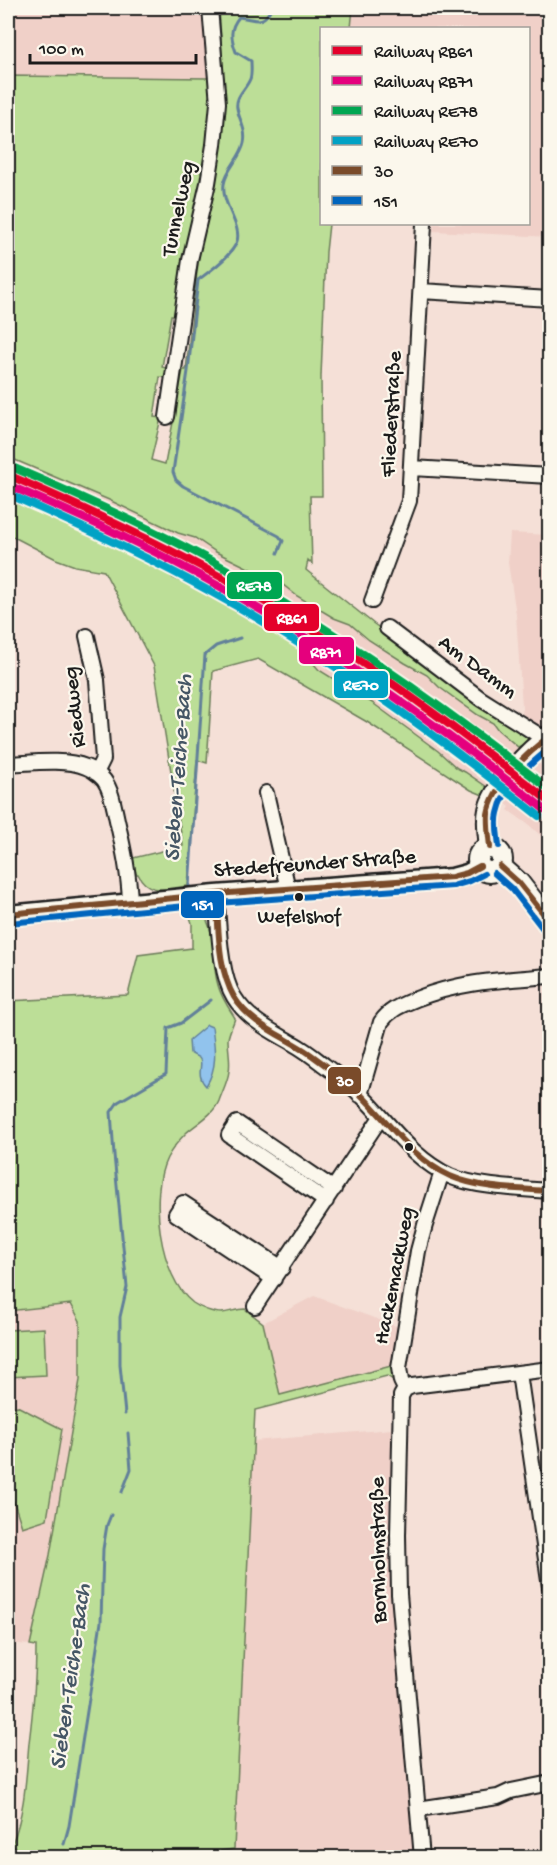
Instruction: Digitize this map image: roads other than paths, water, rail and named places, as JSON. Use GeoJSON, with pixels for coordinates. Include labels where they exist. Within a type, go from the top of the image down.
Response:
{"type":"FeatureCollection","features":[{"type":"Feature","properties":{"kind":"main road"},"geometry":{"type":"LineString","coordinates":[[490,848],[488,818],[492,802],[527,754],[547,737]]}},
{"type":"Feature","properties":{"kind":"main road"},"geometry":{"type":"LineString","coordinates":[[490,848],[501,853],[502,861],[500,866],[490,872],[480,866],[479,855],[490,848]]}},
{"type":"Feature","properties":{"kind":"main road"},"geometry":{"type":"LineString","coordinates":[[500,866],[519,883],[549,923]]}},
{"type":"Feature","properties":{"kind":"street","name":"Tunnelweg"},"geometry":{"type":"LineString","coordinates":[[166,417],[190,260],[208,183],[214,145],[218,103],[210,8]]}},
{"type":"Feature","properties":{"kind":"street","name":"Fliederstraße"},"geometry":{"type":"LineString","coordinates":[[372,601],[409,501],[424,225]]}},
{"type":"Feature","properties":{"kind":"street"},"geometry":{"type":"LineString","coordinates":[[421,291],[549,299]]}},
{"type":"Feature","properties":{"kind":"street"},"geometry":{"type":"LineString","coordinates":[[411,468],[549,476]]}},
{"type":"Feature","properties":{"kind":"street","name":"Am Damm"},"geometry":{"type":"LineString","coordinates":[[387,628],[489,704],[547,737]]}},
{"type":"Feature","properties":{"kind":"street","name":"Riedweg"},"geometry":{"type":"LineString","coordinates":[[87,636],[97,680],[103,759],[96,773]]}},
{"type":"Feature","properties":{"kind":"street","name":"Riedweg"},"geometry":{"type":"LineString","coordinates":[[8,764],[69,763],[86,767],[104,781],[112,800],[128,872],[130,902]]}},
{"type":"Feature","properties":{"kind":"street"},"geometry":{"type":"LineString","coordinates":[[266,793],[288,889]]}},
{"type":"Feature","properties":{"kind":"street","name":"Stedefreunder Straße"},"geometry":{"type":"LineString","coordinates":[[8,914],[216,894],[452,877],[480,866]]}},
{"type":"Feature","properties":{"kind":"street"},"geometry":{"type":"LineString","coordinates":[[216,894],[228,985],[239,1005],[257,1023],[317,1060],[360,1095],[415,1152],[442,1172],[466,1181],[549,1191]]}},
{"type":"Feature","properties":{"kind":"street"},"geometry":{"type":"LineString","coordinates":[[360,1095],[381,1022],[396,1007],[459,985],[549,975]]}},
{"type":"Feature","properties":{"kind":"street"},"geometry":{"type":"LineString","coordinates":[[255,1306],[381,1117]]}},
{"type":"Feature","properties":{"kind":"street"},"geometry":{"type":"LineString","coordinates":[[237,1123],[330,1195],[229,1135],[237,1123]]}},
{"type":"Feature","properties":{"kind":"street","name":"Hackemackweg"},"geometry":{"type":"LineString","coordinates":[[405,1389],[399,1368],[418,1251],[442,1172]]}},
{"type":"Feature","properties":{"kind":"street"},"geometry":{"type":"LineString","coordinates":[[183,1203],[278,1273],[176,1214],[183,1203]]}},
{"type":"Feature","properties":{"kind":"street"},"geometry":{"type":"LineString","coordinates":[[405,1389],[412,1386],[549,1369]]}},
{"type":"Feature","properties":{"kind":"street"},"geometry":{"type":"LineString","coordinates":[[519,1373],[549,1587]]}},
{"type":"Feature","properties":{"kind":"street","name":"Bornholmstraße"},"geometry":{"type":"LineString","coordinates":[[405,1389],[400,1401],[399,1594],[422,1857]]}},
{"type":"Feature","properties":{"kind":"street"},"geometry":{"type":"LineString","coordinates":[[418,1809],[498,1797],[511,1791],[549,1783]]}},
{"type":"Feature","properties":{"kind":"street"},"geometry":{"type":"LineString","coordinates":[[8,1854],[11,1857]]}},
{"type":"Feature","properties":{"kind":"water"},"geometry":{"type":"Polygon","coordinates":[[[207,1025],[212,1027],[215,1058],[206,1086],[200,1073],[201,1060],[190,1053],[189,1040],[207,1025]]]}},
{"type":"Feature","properties":{"kind":"waterway","name":"Sieben-Teiche-Bach"},"geometry":{"type":"LineString","coordinates":[[271,8],[262,19],[239,17],[232,30],[236,52],[251,61],[250,79],[239,96],[237,104],[244,143],[224,184],[225,199],[238,235],[235,246],[226,257],[198,280],[188,371],[173,472],[176,480],[183,486],[279,536],[283,541],[278,553]]}},
{"type":"Feature","properties":{"kind":"waterway","name":"Sieben-Teiche-Bach"},"geometry":{"type":"LineString","coordinates":[[189,887],[205,655],[216,646],[240,638]]}},
{"type":"Feature","properties":{"kind":"waterway","name":"Sieben-Teiche-Bach"},"geometry":{"type":"LineString","coordinates":[[125,1414],[120,1365],[120,1317],[127,1287],[111,1112],[118,1102],[166,1074],[168,1028],[181,1023],[211,1000]]}},
{"type":"Feature","properties":{"kind":"waterway","name":"Sieben-Teiche-Bach"},"geometry":{"type":"LineString","coordinates":[[122,1492],[131,1469],[128,1433]]}},
{"type":"Feature","properties":{"kind":"waterway","name":"Sieben-Teiche-Bach"},"geometry":{"type":"LineString","coordinates":[[64,1844],[69,1826],[101,1622],[103,1549],[111,1515]]}},
{"type":"Feature","properties":{"kind":"railway"},"geometry":{"type":"LineString","coordinates":[[8,492],[81,523],[153,558],[292,635],[425,724],[550,823]]}},
{"type":"Feature","properties":{"kind":"rail line","name":"RE78"},"geometry":{"type":"LineString","coordinates":[[12,467],[148,528],[228,570],[312,620],[393,674],[550,790]]}},
{"type":"Feature","properties":{"kind":"rail line","name":"RB61"},"geometry":{"type":"LineString","coordinates":[[8,475],[142,536],[264,601],[390,682],[550,802]]}},
{"type":"Feature","properties":{"kind":"rail line","name":"RB71"},"geometry":{"type":"LineString","coordinates":[[8,485],[140,545],[191,571],[303,635],[426,719],[544,809]]}},
{"type":"Feature","properties":{"kind":"rail line","name":"RE70"},"geometry":{"type":"LineString","coordinates":[[8,494],[162,566],[256,617],[380,697],[539,816]]}},
{"type":"Feature","properties":{"kind":"place","name":"Wefelshof"},"geometry":{"type":"Point","coordinates":[299,897]}}]}
